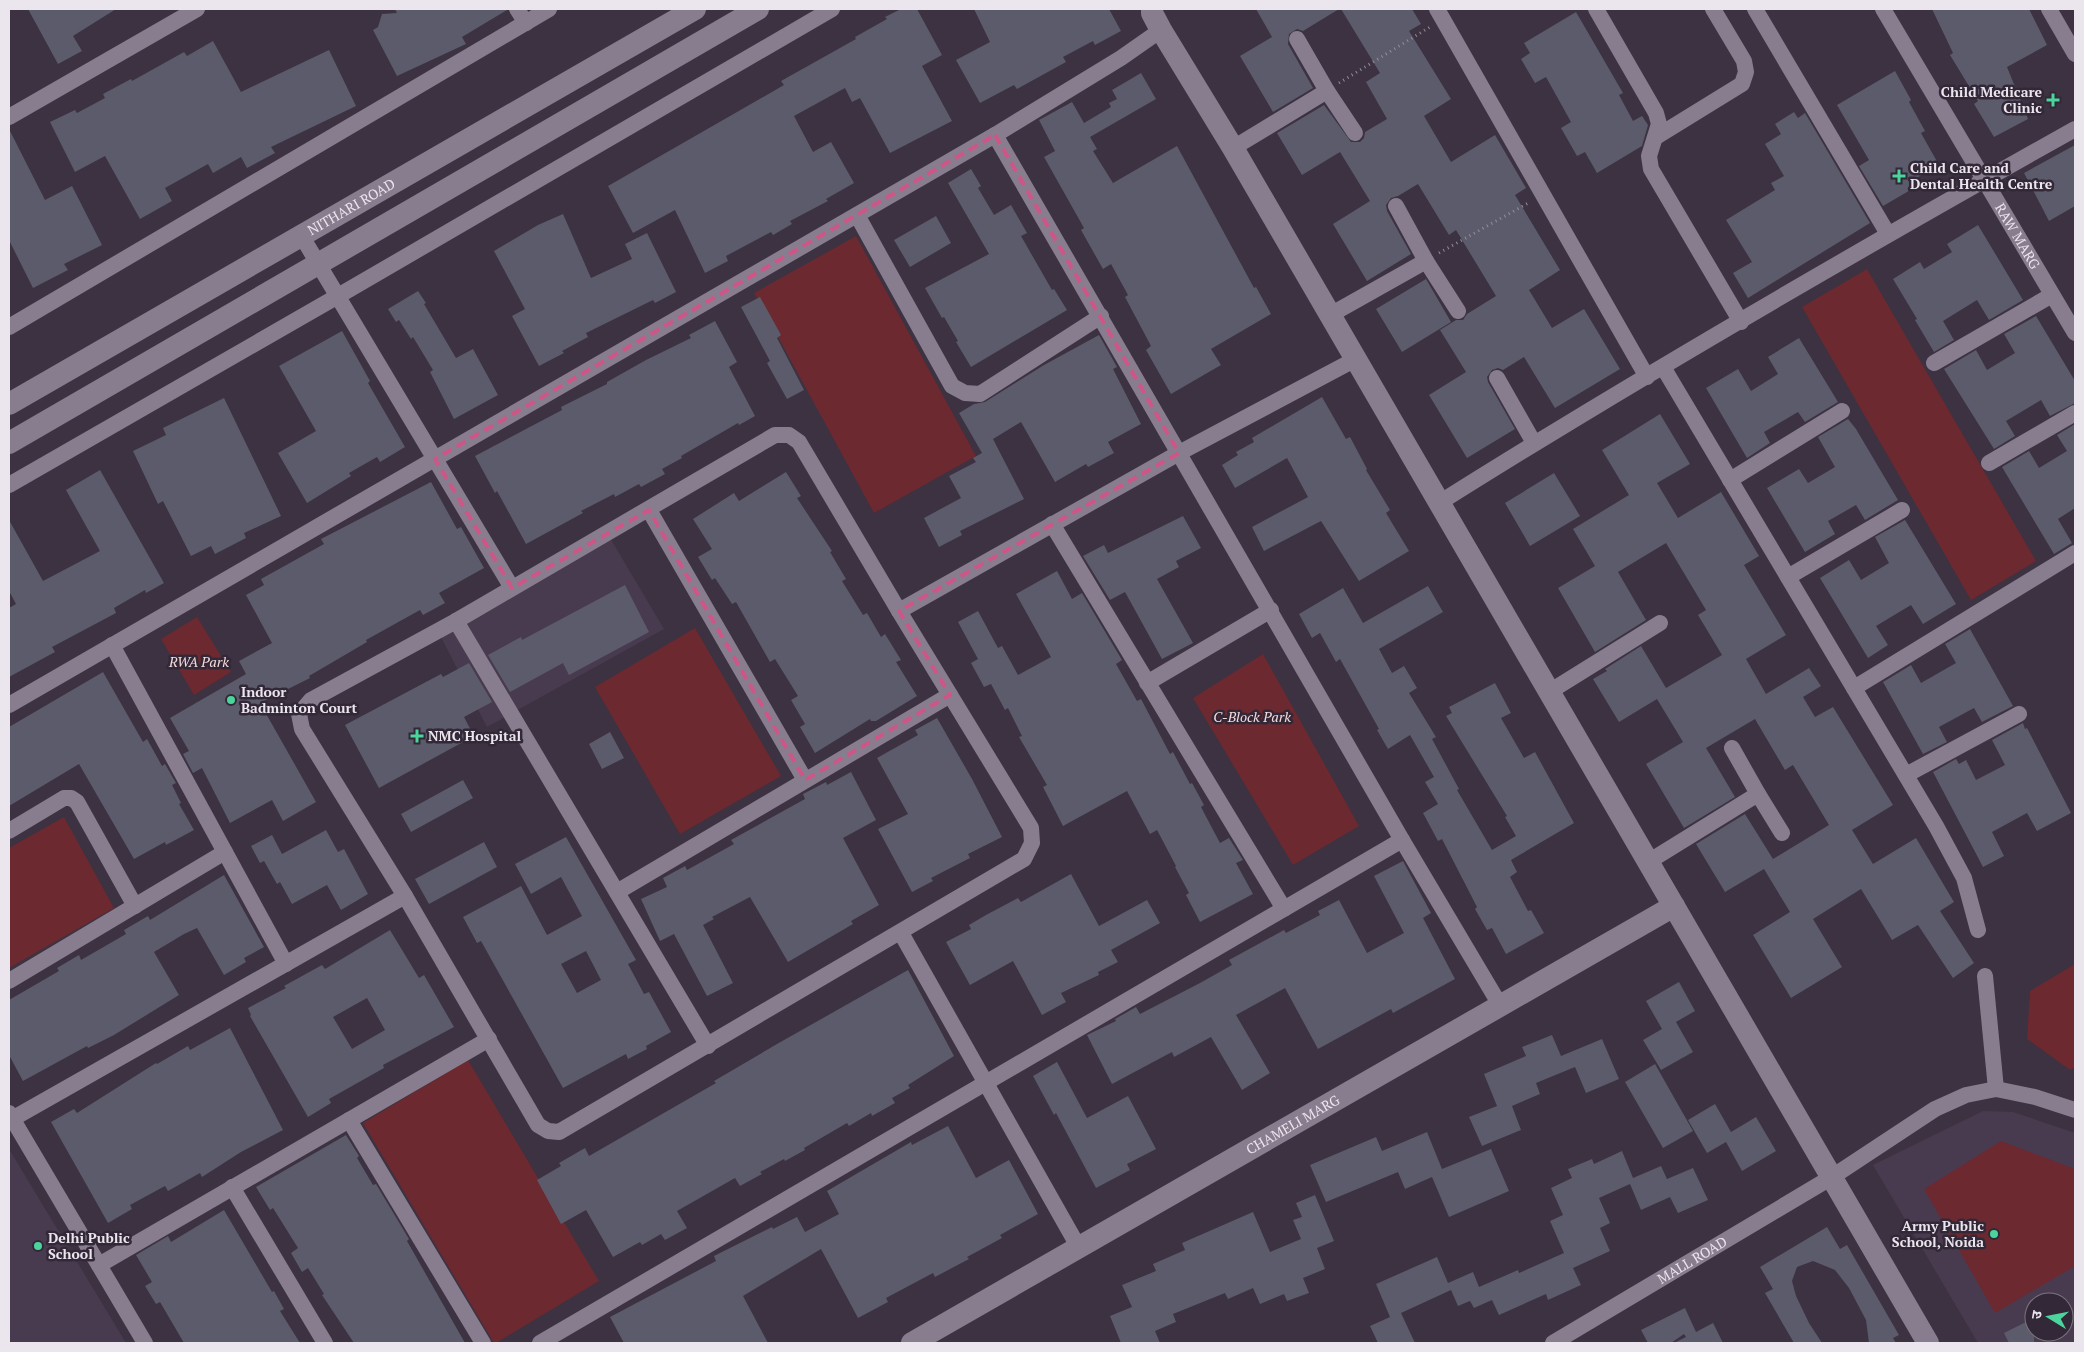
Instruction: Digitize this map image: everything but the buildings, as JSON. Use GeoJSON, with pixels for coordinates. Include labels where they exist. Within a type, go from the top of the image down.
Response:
{"type":"FeatureCollection","features":[{"type":"Feature","properties":{"kind":"street"},"geometry":{"type":"LineString","coordinates":[[9,117],[197,9]]}},
{"type":"Feature","properties":{"kind":"street"},"geometry":{"type":"LineString","coordinates":[[9,327],[521,16],[549,9]]}},
{"type":"Feature","properties":{"kind":"street","name":"NITHARI ROAD"},"geometry":{"type":"LineString","coordinates":[[9,404],[695,9]]}},
{"type":"Feature","properties":{"kind":"street"},"geometry":{"type":"LineString","coordinates":[[9,443],[758,9]]}},
{"type":"Feature","properties":{"kind":"street"},"geometry":{"type":"LineString","coordinates":[[9,485],[832,9]]}},
{"type":"Feature","properties":{"kind":"street"},"geometry":{"type":"LineString","coordinates":[[1596,9],[1656,113],[1660,124],[1649,156],[1651,169],[1741,322]]}},
{"type":"Feature","properties":{"kind":"street"},"geometry":{"type":"LineString","coordinates":[[1656,137],[1742,84],[1746,72],[1744,61],[1713,9]]}},
{"type":"Feature","properties":{"kind":"street"},"geometry":{"type":"LineString","coordinates":[[1755,9],[1888,234]]}},
{"type":"Feature","properties":{"kind":"street","name":"RAW MARG"},"geometry":{"type":"LineString","coordinates":[[1883,9],[2075,333]]}},
{"type":"Feature","properties":{"kind":"street"},"geometry":{"type":"LineString","coordinates":[[2049,9],[2075,52]]}},
{"type":"Feature","properties":{"kind":"street"},"geometry":{"type":"LineString","coordinates":[[1440,14],[1647,377]]}},
{"type":"Feature","properties":{"kind":"street"},"geometry":{"type":"LineString","coordinates":[[9,705],[995,135],[1121,58],[1153,15],[1233,148],[1928,1343]]}},
{"type":"Feature","properties":{"kind":"street"},"geometry":{"type":"LineString","coordinates":[[1297,39],[1327,91],[1355,132]]}},
{"type":"Feature","properties":{"kind":"street"},"geometry":{"type":"LineString","coordinates":[[1233,148],[1327,91]]}},
{"type":"Feature","properties":{"kind":"street"},"geometry":{"type":"LineString","coordinates":[[1440,503],[1534,443],[1888,234],[2075,129]]}},
{"type":"Feature","properties":{"kind":"street"},"geometry":{"type":"LineString","coordinates":[[995,135],[1271,610],[1402,840],[1500,1005]]}},
{"type":"Feature","properties":{"kind":"street"},"geometry":{"type":"LineString","coordinates":[[1396,206],[1426,261],[1458,311]]}},
{"type":"Feature","properties":{"kind":"street"},"geometry":{"type":"LineString","coordinates":[[857,215],[952,386],[965,393],[980,394],[1100,316]]}},
{"type":"Feature","properties":{"kind":"street"},"geometry":{"type":"LineString","coordinates":[[301,235],[512,588]]}},
{"type":"Feature","properties":{"kind":"street"},"geometry":{"type":"LineString","coordinates":[[1330,315],[1426,261]]}},
{"type":"Feature","properties":{"kind":"street"},"geometry":{"type":"LineString","coordinates":[[1934,363],[2052,295]]}},
{"type":"Feature","properties":{"kind":"street"},"geometry":{"type":"LineString","coordinates":[[899,611],[1179,453],[1356,359]]}},
{"type":"Feature","properties":{"kind":"street"},"geometry":{"type":"LineString","coordinates":[[1663,367],[1906,775],[1964,878],[1978,930]]}},
{"type":"Feature","properties":{"kind":"street"},"geometry":{"type":"LineString","coordinates":[[1497,378],[1534,443]]}},
{"type":"Feature","properties":{"kind":"street"},"geometry":{"type":"LineString","coordinates":[[1730,480],[1842,411]]}},
{"type":"Feature","properties":{"kind":"street"},"geometry":{"type":"LineString","coordinates":[[1989,462],[2075,413]]}},
{"type":"Feature","properties":{"kind":"street"},"geometry":{"type":"LineString","coordinates":[[774,435],[790,435],[799,442],[899,611],[1032,828],[1032,843],[1024,859],[901,933],[559,1132],[548,1131],[538,1125],[405,896],[302,730],[299,714],[312,700],[456,621],[649,510],[774,435]]}},
{"type":"Feature","properties":{"kind":"street"},"geometry":{"type":"LineString","coordinates":[[649,510],[805,780]]}},
{"type":"Feature","properties":{"kind":"street"},"geometry":{"type":"LineString","coordinates":[[1788,577],[1902,510]]}},
{"type":"Feature","properties":{"kind":"street"},"geometry":{"type":"LineString","coordinates":[[1052,524],[1284,909]]}},
{"type":"Feature","properties":{"kind":"street"},"geometry":{"type":"LineString","coordinates":[[1854,688],[2075,553]]}},
{"type":"Feature","properties":{"kind":"street"},"geometry":{"type":"LineString","coordinates":[[1147,683],[1271,610]]}},
{"type":"Feature","properties":{"kind":"street"},"geometry":{"type":"LineString","coordinates":[[456,621],[708,1046]]}},
{"type":"Feature","properties":{"kind":"street"},"geometry":{"type":"LineString","coordinates":[[1549,692],[1660,623]]}},
{"type":"Feature","properties":{"kind":"street"},"geometry":{"type":"LineString","coordinates":[[112,645],[286,964]]}},
{"type":"Feature","properties":{"kind":"street"},"geometry":{"type":"LineString","coordinates":[[617,892],[950,695]]}},
{"type":"Feature","properties":{"kind":"street"},"geometry":{"type":"LineString","coordinates":[[1906,775],[2020,714]]}},
{"type":"Feature","properties":{"kind":"street"},"geometry":{"type":"LineString","coordinates":[[1732,748],[1782,833]]}},
{"type":"Feature","properties":{"kind":"street"},"geometry":{"type":"LineString","coordinates":[[1648,862],[1758,794]]}},
{"type":"Feature","properties":{"kind":"street"},"geometry":{"type":"LineString","coordinates":[[9,831],[64,798],[71,798],[77,802],[135,906]]}},
{"type":"Feature","properties":{"kind":"street"},"geometry":{"type":"LineString","coordinates":[[540,1343],[1402,840]]}},
{"type":"Feature","properties":{"kind":"street"},"geometry":{"type":"LineString","coordinates":[[9,981],[225,852]]}},
{"type":"Feature","properties":{"kind":"street"},"geometry":{"type":"LineString","coordinates":[[145,1343],[11,1116],[405,896]]}},
{"type":"Feature","properties":{"kind":"street","name":"CHAMELI MARG"},"geometry":{"type":"LineString","coordinates":[[912,1343],[1674,906]]}},
{"type":"Feature","properties":{"kind":"street"},"geometry":{"type":"LineString","coordinates":[[901,933],[1079,1248]]}},
{"type":"Feature","properties":{"kind":"street"},"geometry":{"type":"LineString","coordinates":[[1985,976],[1996,1089],[2075,1110]]}},
{"type":"Feature","properties":{"kind":"street"},"geometry":{"type":"LineString","coordinates":[[98,1265],[489,1039]]}},
{"type":"Feature","properties":{"kind":"street","name":"MALL ROAD"},"geometry":{"type":"LineString","coordinates":[[1553,1343],[1832,1178],[1935,1109],[1966,1095],[1996,1089]]}},
{"type":"Feature","properties":{"kind":"street"},"geometry":{"type":"LineString","coordinates":[[349,1120],[483,1343]]}},
{"type":"Feature","properties":{"kind":"street"},"geometry":{"type":"LineString","coordinates":[[232,1188],[325,1343]]}},
{"type":"Feature","properties":{"kind":"path"},"geometry":{"type":"LineString","coordinates":[[1327,91],[1440,14]]}},
{"type":"Feature","properties":{"kind":"path"},"geometry":{"type":"LineString","coordinates":[[1426,261],[1543,194]]}},
{"type":"Feature","properties":{"kind":"highlighted area"},"geometry":{"type":"Polygon","coordinates":[[[995,135],[1179,453],[899,611],[950,695],[805,780],[649,510],[512,588],[435,459],[995,135]]]}},
{"type":"Feature","properties":{"kind":"shaded area"},"geometry":{"type":"Polygon","coordinates":[[[610,538],[664,629],[487,727],[441,637],[610,538]]]}},
{"type":"Feature","properties":{"kind":"shaded area","name":"Army Public School, Noida"},"geometry":{"type":"Polygon","coordinates":[[[1983,1111],[2013,1112],[2075,1133],[2075,1343],[1978,1343],[1873,1165],[1983,1111]]]}},
{"type":"Feature","properties":{"kind":"shaded area","name":"Delhi Public School"},"geometry":{"type":"Polygon","coordinates":[[[9,1149],[126,1343],[9,1343],[9,1149]]]}},
{"type":"Feature","properties":{"kind":"green space"},"geometry":{"type":"Polygon","coordinates":[[[856,236],[976,456],[874,513],[754,293],[856,236]]]}},
{"type":"Feature","properties":{"kind":"green space"},"geometry":{"type":"Polygon","coordinates":[[[1867,269],[2036,561],[1971,600],[1802,307],[1867,269]]]}},
{"type":"Feature","properties":{"kind":"green space","name":"RWA Park"},"geometry":{"type":"Polygon","coordinates":[[[197,617],[231,672],[194,695],[161,639],[197,617]]]}},
{"type":"Feature","properties":{"kind":"green space"},"geometry":{"type":"Polygon","coordinates":[[[695,628],[781,776],[680,834],[595,687],[695,628]]]}},
{"type":"Feature","properties":{"kind":"green space","name":"C-Block Park"},"geometry":{"type":"Polygon","coordinates":[[[1263,654],[1359,826],[1293,865],[1193,698],[1263,654]]]}},
{"type":"Feature","properties":{"kind":"green space"},"geometry":{"type":"Polygon","coordinates":[[[64,817],[114,908],[9,968],[9,848],[64,817]]]}},
{"type":"Feature","properties":{"kind":"green space"},"geometry":{"type":"Polygon","coordinates":[[[2075,964],[2075,1067],[2070,1070],[2027,1039],[2030,991],[2075,964]]]}},
{"type":"Feature","properties":{"kind":"green space"},"geometry":{"type":"Polygon","coordinates":[[[468,1060],[599,1281],[496,1343],[494,1343],[363,1123],[468,1060]]]}},
{"type":"Feature","properties":{"kind":"green space"},"geometry":{"type":"Polygon","coordinates":[[[2001,1141],[2075,1169],[2075,1266],[2031,1292],[2024,1292],[2024,1296],[1995,1313],[1924,1189],[2001,1141]]]}},
{"type":"Feature","properties":{"kind":"place","name":"Child Medicare Clinic"},"geometry":{"type":"Point","coordinates":[2053,100]}},
{"type":"Feature","properties":{"kind":"place","name":"Child Care and Dental Health Centre"},"geometry":{"type":"Point","coordinates":[1899,176]}},
{"type":"Feature","properties":{"kind":"place","name":"Indoor Badminton Court"},"geometry":{"type":"Point","coordinates":[231,700]}},
{"type":"Feature","properties":{"kind":"place","name":"NMC Hospital"},"geometry":{"type":"Point","coordinates":[417,736]}},
{"type":"Feature","properties":{"kind":"place","name":"Army Public School, Noida"},"geometry":{"type":"Point","coordinates":[1994,1234]}},
{"type":"Feature","properties":{"kind":"place","name":"Delhi Public School"},"geometry":{"type":"Point","coordinates":[38,1246]}}]}
